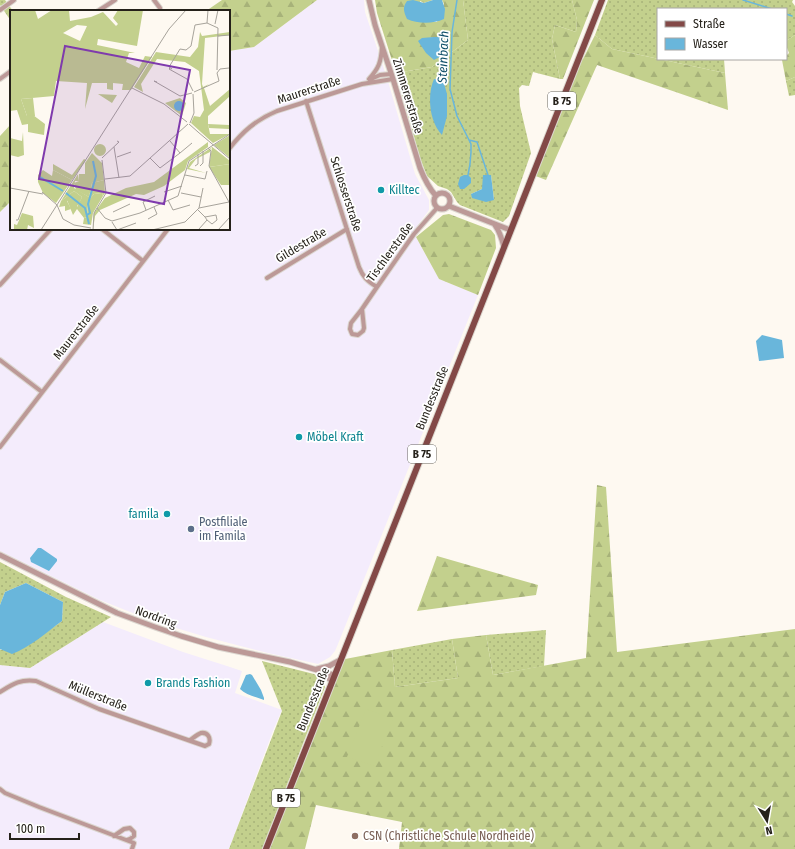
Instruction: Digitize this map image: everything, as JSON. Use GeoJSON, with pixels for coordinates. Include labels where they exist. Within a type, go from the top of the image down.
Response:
{"type":"FeatureCollection","features":[{"type":"Feature","properties":{"kind":"main road","name":"Bundesstraße"},"geometry":{"type":"LineString","coordinates":[[266,849],[602,0]]}},
{"type":"Feature","properties":{"kind":"street"},"geometry":{"type":"LineString","coordinates":[[0,10],[14,0]]}},
{"type":"Feature","properties":{"kind":"street"},"geometry":{"type":"LineString","coordinates":[[99,10],[114,0]]}},
{"type":"Feature","properties":{"kind":"street"},"geometry":{"type":"LineString","coordinates":[[154,0],[160,8]]}},
{"type":"Feature","properties":{"kind":"street","name":"Zimmererstraße"},"geometry":{"type":"LineString","coordinates":[[370,0],[373,18],[425,180],[436,196]]}},
{"type":"Feature","properties":{"kind":"street","name":"Maurerstraße"},"geometry":{"type":"LineString","coordinates":[[362,84],[376,72],[379,66],[382,46]]}},
{"type":"Feature","properties":{"kind":"street"},"geometry":{"type":"LineString","coordinates":[[0,79],[10,72]]}},
{"type":"Feature","properties":{"kind":"street","name":"Maurerstraße"},"geometry":{"type":"LineString","coordinates":[[369,79],[380,75],[392,76]]}},
{"type":"Feature","properties":{"kind":"street","name":"Maurerstraße"},"geometry":{"type":"LineString","coordinates":[[230,148],[244,131],[254,123],[277,111],[392,76]]}},
{"type":"Feature","properties":{"kind":"street","name":"Schlosserstraße"},"geometry":{"type":"LineString","coordinates":[[306,101],[359,267],[363,276],[368,282],[376,287]]}},
{"type":"Feature","properties":{"kind":"street"},"geometry":{"type":"LineString","coordinates":[[441,193],[447,195],[450,200],[449,206],[447,209],[443,210],[436,208],[433,202],[434,199],[441,193]]}},
{"type":"Feature","properties":{"kind":"street"},"geometry":{"type":"LineString","coordinates":[[449,206],[510,230]]}},
{"type":"Feature","properties":{"kind":"street","name":"Tischlerstraße"},"geometry":{"type":"LineString","coordinates":[[362,309],[363,331],[358,334],[352,334],[350,331],[350,326],[357,314],[414,234],[436,208]]}},
{"type":"Feature","properties":{"kind":"street"},"geometry":{"type":"LineString","coordinates":[[494,224],[503,240],[504,247]]}},
{"type":"Feature","properties":{"kind":"street","name":"Gildestraße"},"geometry":{"type":"LineString","coordinates":[[266,278],[347,229]]}},
{"type":"Feature","properties":{"kind":"street"},"geometry":{"type":"LineString","coordinates":[[0,285],[50,230]]}},
{"type":"Feature","properties":{"kind":"street"},"geometry":{"type":"LineString","coordinates":[[103,230],[143,261]]}},
{"type":"Feature","properties":{"kind":"street","name":"Maurerstraße"},"geometry":{"type":"LineString","coordinates":[[0,447],[167,230]]}},
{"type":"Feature","properties":{"kind":"street"},"geometry":{"type":"LineString","coordinates":[[0,360],[42,392]]}},
{"type":"Feature","properties":{"kind":"street","name":"Nordring"},"geometry":{"type":"LineString","coordinates":[[0,555],[117,613],[181,636],[218,647],[290,662],[316,670],[333,678]]}},
{"type":"Feature","properties":{"kind":"street"},"geometry":{"type":"LineString","coordinates":[[316,670],[329,666],[340,660]]}},
{"type":"Feature","properties":{"kind":"street","name":"Müllerstraße"},"geometry":{"type":"LineString","coordinates":[[0,692],[21,681],[36,681],[100,709],[205,746],[209,744],[210,741],[208,735],[203,733],[190,740]]}},
{"type":"Feature","properties":{"kind":"street"},"geometry":{"type":"LineString","coordinates":[[1,791],[134,843],[132,849]]}},
{"type":"Feature","properties":{"kind":"street"},"geometry":{"type":"LineString","coordinates":[[114,836],[124,829],[127,828],[132,830],[134,832],[134,836],[125,840]]}},
{"type":"Feature","properties":{"kind":"shaded area"},"geometry":{"type":"Polygon","coordinates":[[[317,0],[364,0],[365,12],[387,78],[415,174],[429,200],[429,210],[412,233],[416,237],[439,279],[478,295],[335,651],[330,657],[318,664],[206,637],[153,621],[100,600],[0,551],[0,212],[10,202],[10,230],[230,230],[230,51],[254,47],[317,0]]]}},
{"type":"Feature","properties":{"kind":"shaded area"},"geometry":{"type":"Polygon","coordinates":[[[103,622],[183,652],[242,671],[235,693],[282,710],[229,849],[0,849],[0,665],[30,668],[103,622]]]}},
{"type":"Feature","properties":{"kind":"green space"},"geometry":{"type":"Polygon","coordinates":[[[0,0],[5,0],[12,10],[10,10],[10,20],[0,5],[0,0]]]}},
{"type":"Feature","properties":{"kind":"green space"},"geometry":{"type":"Polygon","coordinates":[[[222,0],[317,0],[254,47],[230,51],[230,10],[207,10],[222,0]]]}},
{"type":"Feature","properties":{"kind":"green space"},"geometry":{"type":"Polygon","coordinates":[[[375,0],[433,0],[424,3],[420,1],[420,22],[437,22],[444,4],[442,0],[463,0],[468,40],[432,67],[396,73],[377,13],[375,0]]]}},
{"type":"Feature","properties":{"kind":"green space"},"geometry":{"type":"Polygon","coordinates":[[[463,0],[572,0],[577,20],[576,32],[555,25],[552,39],[560,79],[533,72],[529,86],[522,85],[519,88],[520,106],[531,153],[509,216],[503,222],[460,205],[451,192],[438,186],[427,176],[420,158],[396,73],[432,67],[468,40],[463,0]],[[491,175],[482,189],[471,194],[494,200],[491,175]]]}},
{"type":"Feature","properties":{"kind":"green space"},"geometry":{"type":"Polygon","coordinates":[[[572,0],[594,0],[563,79],[560,79],[552,39],[555,25],[576,32],[577,20],[572,0]]]}},
{"type":"Feature","properties":{"kind":"green space"},"geometry":{"type":"Polygon","coordinates":[[[608,0],[793,0],[792,2],[795,6],[795,35],[787,40],[787,8],[657,8],[657,59],[612,49],[595,35],[608,0]]]}},
{"type":"Feature","properties":{"kind":"green space"},"geometry":{"type":"Polygon","coordinates":[[[595,35],[612,49],[657,59],[657,60],[664,60],[725,73],[728,110],[597,65],[546,180],[533,175],[579,58],[583,59],[595,35]]]}},
{"type":"Feature","properties":{"kind":"green space"},"geometry":{"type":"Polygon","coordinates":[[[795,35],[795,77],[786,81],[782,60],[787,60],[787,55],[789,53],[787,40],[795,35]]]}},
{"type":"Feature","properties":{"kind":"green space"},"geometry":{"type":"Polygon","coordinates":[[[664,60],[724,60],[725,73],[664,60]]]}},
{"type":"Feature","properties":{"kind":"green space"},"geometry":{"type":"Polygon","coordinates":[[[795,77],[795,95],[789,96],[786,81],[795,77]]]}},
{"type":"Feature","properties":{"kind":"green space"},"geometry":{"type":"Polygon","coordinates":[[[10,125],[10,202],[0,212],[0,136],[10,125]]]}},
{"type":"Feature","properties":{"kind":"green space"},"geometry":{"type":"Polygon","coordinates":[[[449,214],[491,230],[495,235],[496,248],[478,295],[439,279],[416,237],[443,215],[449,214]]]}},
{"type":"Feature","properties":{"kind":"green space"},"geometry":{"type":"Polygon","coordinates":[[[597,485],[606,487],[617,652],[795,629],[795,849],[399,849],[402,822],[316,805],[305,849],[266,849],[340,660],[392,650],[395,687],[458,678],[452,639],[486,635],[493,675],[586,658],[597,485]]]}},
{"type":"Feature","properties":{"kind":"green space"},"geometry":{"type":"Polygon","coordinates":[[[437,556],[538,585],[536,595],[417,611],[437,556]]]}},
{"type":"Feature","properties":{"kind":"green space"},"geometry":{"type":"Polygon","coordinates":[[[0,562],[66,597],[111,617],[30,668],[0,665],[0,649],[31,643],[62,621],[63,602],[26,583],[5,592],[0,605],[0,562]]]}},
{"type":"Feature","properties":{"kind":"green space"},"geometry":{"type":"Polygon","coordinates":[[[546,630],[544,666],[493,675],[486,635],[546,630]]]}},
{"type":"Feature","properties":{"kind":"green space"},"geometry":{"type":"Polygon","coordinates":[[[452,639],[458,678],[395,687],[392,650],[452,639]]]}},
{"type":"Feature","properties":{"kind":"green space"},"geometry":{"type":"Polygon","coordinates":[[[262,661],[314,674],[323,680],[325,687],[262,849],[229,849],[282,711],[262,661]]]}},
{"type":"Feature","properties":{"kind":"green space"},"geometry":{"type":"Polygon","coordinates":[[[366,709],[393,719],[374,766],[347,757],[366,709]]]}},
{"type":"Feature","properties":{"kind":"water"},"geometry":{"type":"Polygon","coordinates":[[[413,0],[424,3],[433,0],[442,0],[445,9],[444,19],[426,23],[407,19],[404,12],[404,6],[407,1],[413,0]]]}},
{"type":"Feature","properties":{"kind":"water"},"geometry":{"type":"Polygon","coordinates":[[[441,37],[445,46],[445,51],[434,60],[426,53],[418,41],[422,38],[441,37]]]}},
{"type":"Feature","properties":{"kind":"water"},"geometry":{"type":"Polygon","coordinates":[[[434,79],[443,80],[447,94],[447,116],[442,135],[434,123],[430,108],[430,93],[434,79]]]}},
{"type":"Feature","properties":{"kind":"water"},"geometry":{"type":"Polygon","coordinates":[[[468,175],[471,178],[471,183],[464,189],[460,189],[458,184],[460,177],[468,175]]]}},
{"type":"Feature","properties":{"kind":"water"},"geometry":{"type":"Polygon","coordinates":[[[483,175],[491,175],[494,200],[486,202],[472,198],[471,194],[482,189],[483,175]]]}},
{"type":"Feature","properties":{"kind":"water"},"geometry":{"type":"Polygon","coordinates":[[[762,335],[782,340],[784,358],[759,361],[756,341],[762,335]]]}},
{"type":"Feature","properties":{"kind":"water"},"geometry":{"type":"Polygon","coordinates":[[[38,548],[41,548],[57,559],[49,571],[31,562],[30,558],[38,548]]]}},
{"type":"Feature","properties":{"kind":"water"},"geometry":{"type":"Polygon","coordinates":[[[26,583],[63,602],[62,621],[31,644],[12,654],[0,649],[0,605],[5,592],[26,583]]]}},
{"type":"Feature","properties":{"kind":"water"},"geometry":{"type":"Polygon","coordinates":[[[250,674],[261,690],[264,700],[248,694],[240,689],[246,675],[250,674]]]}},
{"type":"Feature","properties":{"kind":"waterway","name":"Steinbach"},"geometry":{"type":"LineString","coordinates":[[457,0],[452,32],[450,89],[457,116],[471,144],[468,175]]}},
{"type":"Feature","properties":{"kind":"waterway"},"geometry":{"type":"LineString","coordinates":[[743,0],[769,8]]}},
{"type":"Feature","properties":{"kind":"waterway"},"geometry":{"type":"LineString","coordinates":[[787,14],[792,16]]}},
{"type":"Feature","properties":{"kind":"waterway","name":"Steinbach"},"geometry":{"type":"LineString","coordinates":[[469,140],[477,142],[488,175]]}},
{"type":"Feature","properties":{"kind":"place","name":"Killtec"},"geometry":{"type":"Point","coordinates":[381,190]}},
{"type":"Feature","properties":{"kind":"place","name":"Möbel Kraft"},"geometry":{"type":"Point","coordinates":[299,437]}},
{"type":"Feature","properties":{"kind":"place","name":"famila"},"geometry":{"type":"Point","coordinates":[167,514]}},
{"type":"Feature","properties":{"kind":"place","name":"Postfiliale im Famila"},"geometry":{"type":"Point","coordinates":[191,529]}},
{"type":"Feature","properties":{"kind":"place","name":"Brands Fashion"},"geometry":{"type":"Point","coordinates":[148,683]}},
{"type":"Feature","properties":{"kind":"place","name":"CSN (Christliche Schule Nordheide)"},"geometry":{"type":"Point","coordinates":[355,836]}}]}
